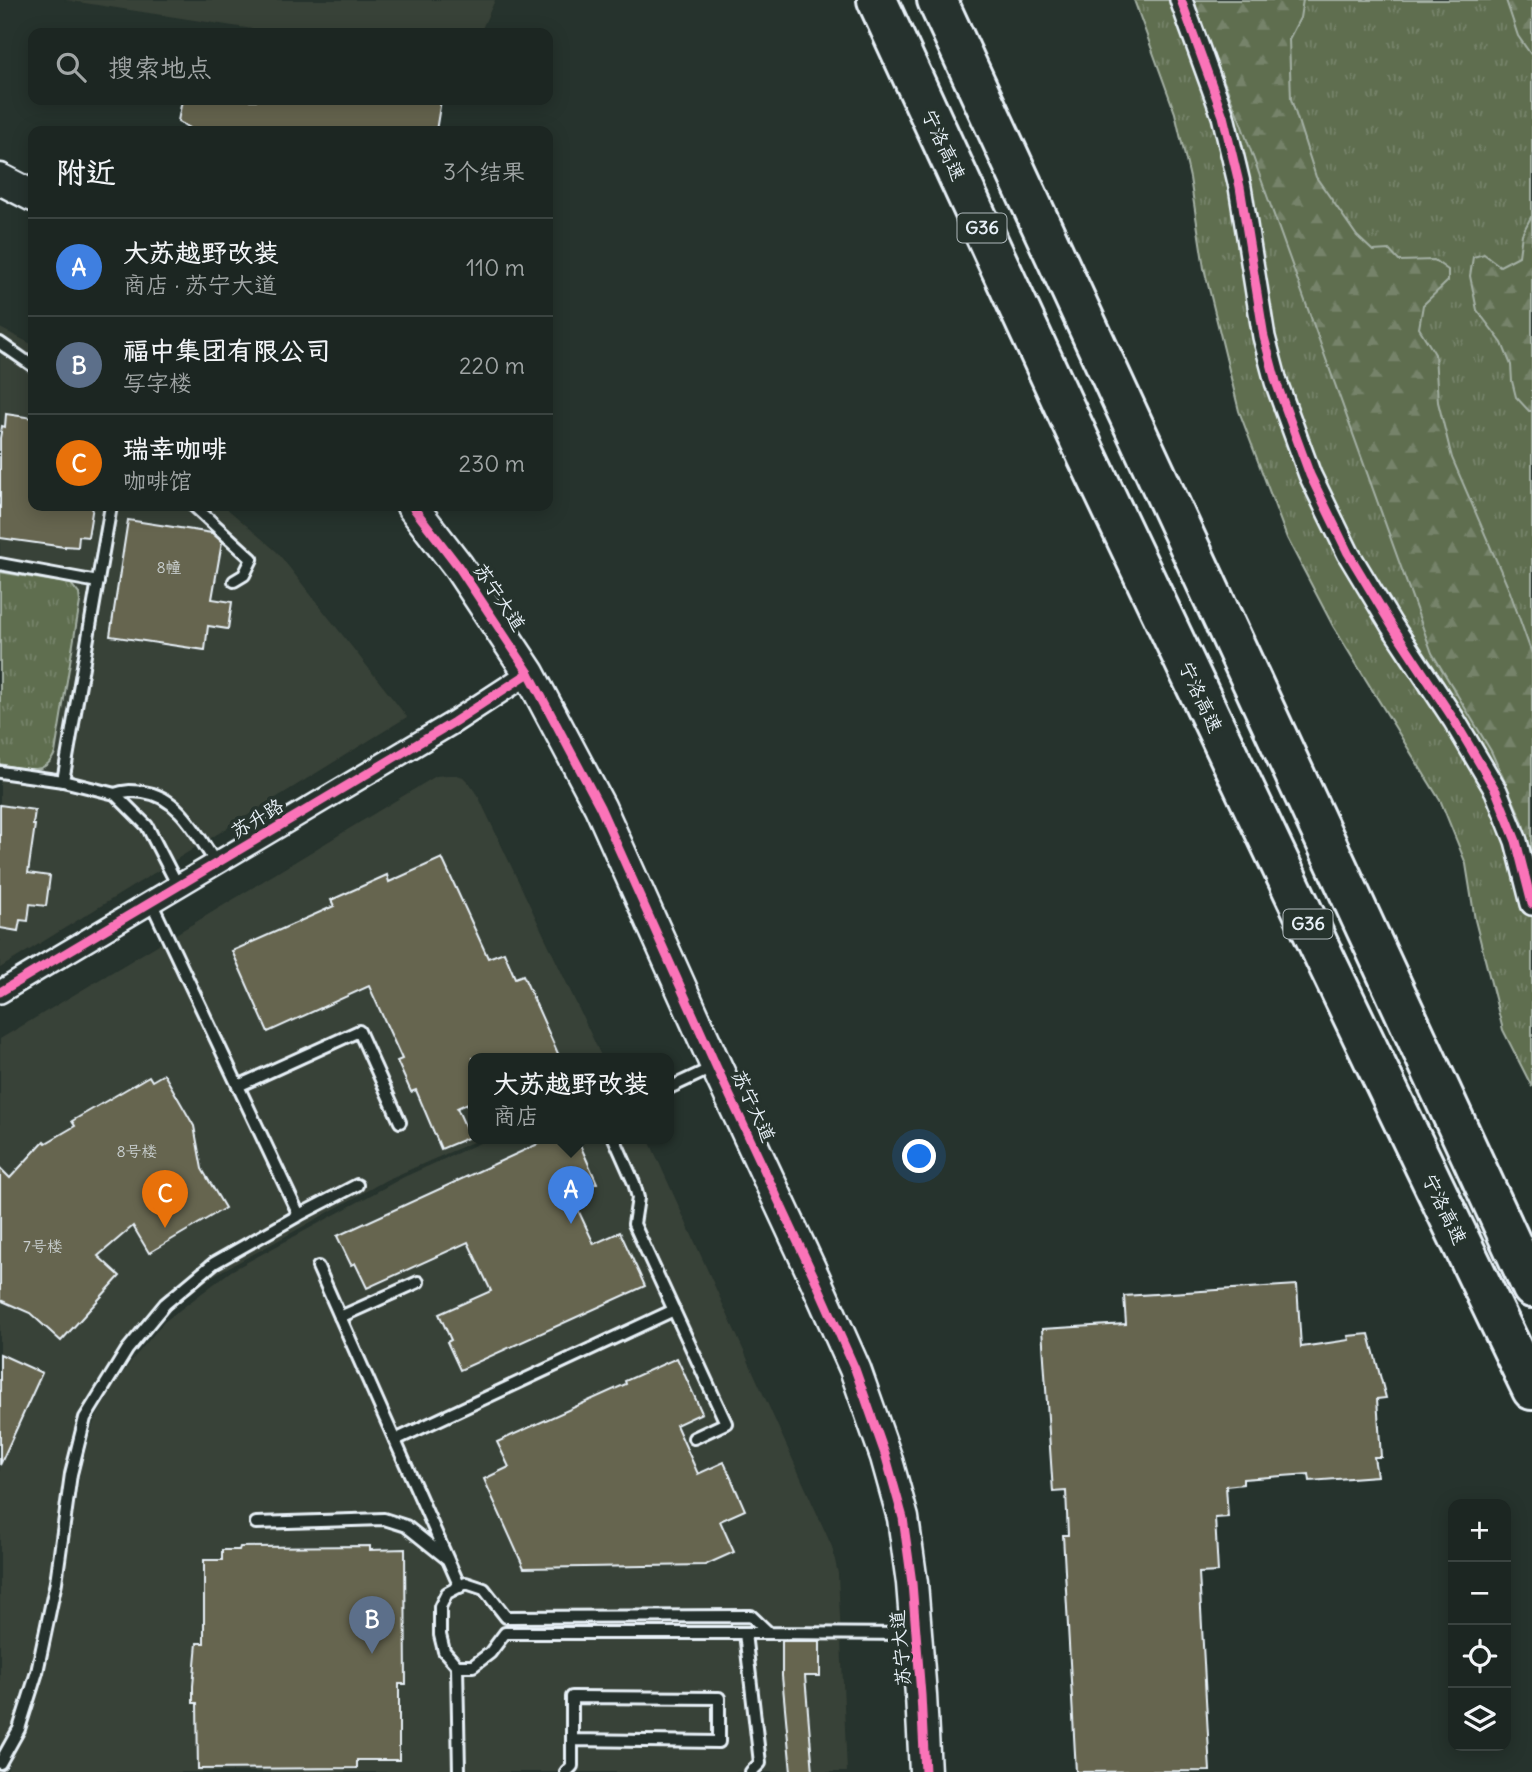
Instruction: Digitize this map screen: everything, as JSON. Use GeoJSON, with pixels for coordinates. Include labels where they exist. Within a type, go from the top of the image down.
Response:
{"type":"FeatureCollection","features":[{"type":"Feature","properties":{"kind":"highway","name":"宁洛高速"},"geometry":{"type":"LineString","coordinates":[[877,0],[1105,493],[1532,1390]]}},
{"type":"Feature","properties":{"kind":"highway","name":"G36"},"geometry":{"type":"LineString","coordinates":[[937,0],[1532,1288]]}},
{"type":"Feature","properties":{"kind":"street"},"geometry":{"type":"LineString","coordinates":[[1181,0],[1223,116],[1240,187],[1264,337],[1276,382],[1310,475],[1348,553],[1496,791],[1516,841],[1532,904]]}},
{"type":"Feature","properties":{"kind":"street"},"geometry":{"type":"LineString","coordinates":[[0,179],[28,193]]}},
{"type":"Feature","properties":{"kind":"street","name":"苏宁大道"},"geometry":{"type":"LineString","coordinates":[[416,511],[458,566],[530,673],[600,807],[850,1358],[886,1457],[903,1518],[917,1634],[925,1772]]}},
{"type":"Feature","properties":{"kind":"street","name":"苏升路"},"geometry":{"type":"LineString","coordinates":[[0,992],[454,722],[530,673]]}},
{"type":"Feature","properties":{"kind":"lane"},"geometry":{"type":"LineString","coordinates":[[0,343],[28,363]]}},
{"type":"Feature","properties":{"kind":"lane"},"geometry":{"type":"LineString","coordinates":[[63,781],[110,511]]}},
{"type":"Feature","properties":{"kind":"lane"},"geometry":{"type":"LineString","coordinates":[[199,511],[252,559],[244,575],[234,581]]}},
{"type":"Feature","properties":{"kind":"lane"},"geometry":{"type":"LineString","coordinates":[[0,564],[98,582]]}},
{"type":"Feature","properties":{"kind":"lane"},"geometry":{"type":"LineString","coordinates":[[0,772],[63,781],[115,793],[125,790],[150,793],[171,803],[188,822],[216,863]]}},
{"type":"Feature","properties":{"kind":"lane"},"geometry":{"type":"LineString","coordinates":[[115,793],[147,826],[178,886]]}},
{"type":"Feature","properties":{"kind":"lane"},"geometry":{"type":"LineString","coordinates":[[151,902],[299,1215]]}},
{"type":"Feature","properties":{"kind":"lane"},"geometry":{"type":"LineString","coordinates":[[238,1086],[359,1031],[400,1122]]}},
{"type":"Feature","properties":{"kind":"lane"},"geometry":{"type":"LineString","coordinates":[[674,1086],[716,1066]]}},
{"type":"Feature","properties":{"kind":"lane"},"geometry":{"type":"LineString","coordinates":[[617,1144],[638,1198],[634,1224],[726,1423],[694,1438]]}},
{"type":"Feature","properties":{"kind":"lane"},"geometry":{"type":"LineString","coordinates":[[0,1763],[19,1729],[37,1672],[56,1582],[71,1474],[86,1418],[127,1350],[166,1304],[214,1263],[357,1185]]}},
{"type":"Feature","properties":{"kind":"lane"},"geometry":{"type":"LineString","coordinates":[[318,1267],[460,1587]]}},
{"type":"Feature","properties":{"kind":"lane"},"geometry":{"type":"LineString","coordinates":[[340,1317],[418,1282]]}},
{"type":"Feature","properties":{"kind":"lane"},"geometry":{"type":"LineString","coordinates":[[395,1440],[674,1310]]}},
{"type":"Feature","properties":{"kind":"lane"},"geometry":{"type":"LineString","coordinates":[[256,1523],[384,1519],[405,1526],[448,1560]]}},
{"type":"Feature","properties":{"kind":"lane"},"geometry":{"type":"LineString","coordinates":[[458,1772],[457,1666],[444,1651],[440,1635],[440,1607],[447,1593],[466,1583],[484,1589],[506,1617],[751,1616],[769,1633]]}},
{"type":"Feature","properties":{"kind":"lane"},"geometry":{"type":"LineString","coordinates":[[457,1666],[473,1666],[490,1653],[505,1633],[917,1634]]}},
{"type":"Feature","properties":{"kind":"lane"},"geometry":{"type":"LineString","coordinates":[[745,1633],[761,1767],[751,1772]]}},
{"type":"Feature","properties":{"kind":"lane"},"geometry":{"type":"LineString","coordinates":[[566,1772],[572,1766],[572,1740],[572,1697],[719,1698],[719,1742],[572,1740]]}},
{"type":"Feature","properties":{"kind":"shaded area"},"geometry":{"type":"Polygon","coordinates":[[[65,0],[495,0],[482,28],[246,28],[65,0]]]}},
{"type":"Feature","properties":{"kind":"shaded area"},"geometry":{"type":"Polygon","coordinates":[[[0,328],[28,342],[28,511],[230,511],[277,552],[407,717],[0,968],[0,328]]]}},
{"type":"Feature","properties":{"kind":"shaded area"},"geometry":{"type":"Polygon","coordinates":[[[436,776],[463,777],[479,798],[600,1053],[468,1053],[468,1144],[386,1180],[214,1275],[171,1309],[148,1332],[112,1384],[83,1447],[56,1602],[39,1678],[32,1705],[5,1768],[0,1772],[0,1039],[436,776]]]}},
{"type":"Feature","properties":{"kind":"shaded area"},"geometry":{"type":"Polygon","coordinates":[[[478,1144],[651,1144],[832,1547],[838,1574],[847,1772],[6,1772],[36,1701],[57,1614],[81,1467],[93,1424],[109,1393],[164,1322],[231,1271],[404,1177],[478,1144]]]}},
{"type":"Feature","properties":{"kind":"green space"},"geometry":{"type":"Polygon","coordinates":[[[1134,0],[1532,0],[1532,1087],[1503,1030],[1475,920],[1466,864],[1441,802],[1333,626],[1287,538],[1239,411],[1204,268],[1190,178],[1175,113],[1134,0]]]}},
{"type":"Feature","properties":{"kind":"green space"},"geometry":{"type":"Polygon","coordinates":[[[1194,0],[1303,0],[1300,18],[1289,39],[1291,99],[1316,177],[1357,236],[1373,251],[1389,250],[1399,261],[1434,260],[1448,270],[1448,281],[1423,305],[1419,328],[1435,354],[1438,402],[1452,458],[1510,592],[1532,654],[1532,857],[1522,820],[1491,751],[1432,653],[1194,0]]]}},
{"type":"Feature","properties":{"kind":"green space"},"geometry":{"type":"Polygon","coordinates":[[[1506,0],[1532,0],[1532,56],[1518,36],[1506,0]]]}},
{"type":"Feature","properties":{"kind":"green space"},"geometry":{"type":"Polygon","coordinates":[[[1531,217],[1532,411],[1529,411],[1516,397],[1511,365],[1502,343],[1477,310],[1470,276],[1473,257],[1484,254],[1500,266],[1519,256],[1522,234],[1531,217]]]}},
{"type":"Feature","properties":{"kind":"green space"},"geometry":{"type":"Polygon","coordinates":[[[0,572],[71,584],[79,594],[80,602],[55,753],[51,761],[39,769],[0,764],[0,572]]]}},
{"type":"Feature","properties":{"kind":"building"},"geometry":{"type":"Polygon","coordinates":[[[181,105],[440,105],[437,126],[186,126],[178,121],[181,105]]]}},
{"type":"Feature","properties":{"kind":"building"},"geometry":{"type":"Polygon","coordinates":[[[6,414],[28,417],[28,511],[92,511],[88,537],[79,536],[78,547],[0,538],[0,438],[2,426],[5,427],[6,414]]]}},
{"type":"Feature","properties":{"kind":"building"},"geometry":{"type":"Polygon","coordinates":[[[128,520],[212,533],[222,542],[212,599],[232,602],[228,629],[208,626],[205,650],[110,636],[128,520]]]}},
{"type":"Feature","properties":{"kind":"building"},"geometry":{"type":"Polygon","coordinates":[[[0,805],[35,810],[28,873],[50,876],[46,906],[30,904],[28,921],[20,920],[18,931],[0,928],[0,805]]]}},
{"type":"Feature","properties":{"kind":"building"},"geometry":{"type":"Polygon","coordinates":[[[442,858],[488,958],[504,952],[515,978],[523,975],[558,1053],[468,1053],[468,1103],[457,1108],[468,1138],[441,1149],[416,1090],[411,1092],[397,1061],[402,1059],[369,986],[268,1032],[232,951],[334,906],[331,900],[387,875],[389,882],[442,858]]]}},
{"type":"Feature","properties":{"kind":"building"},"geometry":{"type":"Polygon","coordinates":[[[164,1074],[194,1126],[202,1169],[225,1208],[149,1253],[133,1226],[98,1256],[120,1276],[61,1341],[30,1313],[0,1300],[0,1168],[10,1178],[44,1141],[46,1143],[75,1126],[72,1121],[149,1076],[152,1081],[164,1074]]]}},
{"type":"Feature","properties":{"kind":"building"},"geometry":{"type":"Polygon","coordinates":[[[538,1144],[580,1144],[597,1183],[571,1195],[594,1244],[620,1232],[645,1286],[460,1370],[447,1342],[451,1340],[439,1314],[491,1291],[468,1242],[367,1288],[355,1263],[351,1265],[337,1236],[538,1144]]]}},
{"type":"Feature","properties":{"kind":"building"},"geometry":{"type":"Polygon","coordinates":[[[1297,1285],[1301,1347],[1349,1340],[1348,1336],[1369,1334],[1386,1398],[1377,1399],[1381,1457],[1374,1457],[1377,1476],[1310,1481],[1309,1474],[1243,1479],[1243,1484],[1226,1486],[1228,1517],[1215,1518],[1218,1572],[1199,1573],[1210,1771],[1076,1772],[1063,1535],[1068,1535],[1066,1491],[1053,1492],[1042,1329],[1126,1324],[1124,1296],[1297,1285]]]}},
{"type":"Feature","properties":{"kind":"building"},"geometry":{"type":"Polygon","coordinates":[[[0,1354],[42,1373],[0,1465],[0,1354]]]}},
{"type":"Feature","properties":{"kind":"building"},"geometry":{"type":"Polygon","coordinates":[[[677,1358],[702,1413],[676,1425],[698,1474],[724,1462],[745,1510],[720,1521],[734,1552],[705,1565],[524,1568],[484,1479],[509,1467],[497,1442],[677,1358]]]}},
{"type":"Feature","properties":{"kind":"building"},"geometry":{"type":"Polygon","coordinates":[[[370,1546],[370,1550],[405,1549],[406,1684],[399,1684],[399,1760],[357,1760],[357,1768],[198,1769],[197,1703],[193,1703],[193,1686],[197,1643],[204,1643],[204,1560],[222,1560],[222,1550],[239,1550],[240,1547],[370,1546]]]}},
{"type":"Feature","properties":{"kind":"building"},"geometry":{"type":"Polygon","coordinates":[[[782,1641],[820,1641],[820,1676],[805,1676],[813,1772],[791,1772],[782,1676],[782,1641]]]}},
{"type":"Feature","properties":{"kind":"cycle path"},"geometry":{"type":"LineString","coordinates":[[1181,0],[1223,116],[1240,187],[1264,337],[1276,382],[1310,475],[1348,553],[1496,791],[1516,841],[1532,904]]}},
{"type":"Feature","properties":{"kind":"cycle path"},"geometry":{"type":"LineString","coordinates":[[416,511],[458,566],[529,673],[600,807],[855,1369],[886,1457],[903,1518],[912,1583],[925,1772]]}},
{"type":"Feature","properties":{"kind":"cycle path"},"geometry":{"type":"LineString","coordinates":[[0,992],[454,722],[529,673]]}},
{"type":"Feature","properties":{"kind":"place","name":"大苏越野改装"},"geometry":{"type":"Point","coordinates":[571,1224]}},
{"type":"Feature","properties":{"kind":"place","name":"瑞幸咖啡"},"geometry":{"type":"Point","coordinates":[165,1228]}},
{"type":"Feature","properties":{"kind":"place","name":"福中集团有限公司"},"geometry":{"type":"Point","coordinates":[372,1654]}}]}
